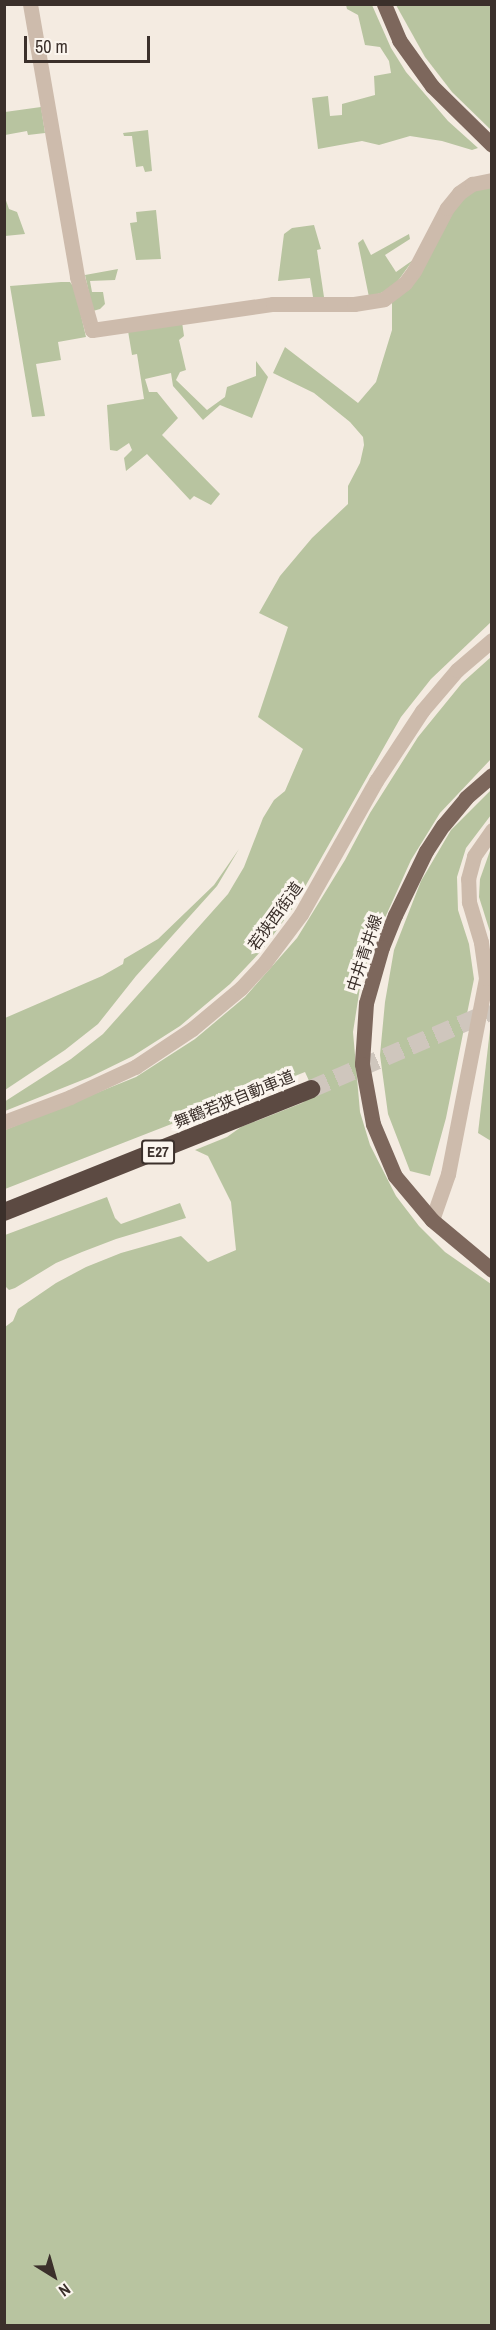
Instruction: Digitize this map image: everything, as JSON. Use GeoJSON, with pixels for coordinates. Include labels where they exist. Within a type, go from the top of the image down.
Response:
{"type":"FeatureCollection","features":[{"type":"Feature","properties":{"kind":"highway","name":"舞鶴若狭自動車道"},"geometry":{"type":"LineString","coordinates":[[4,1212],[311,1089]]}},
{"type":"Feature","properties":{"kind":"main road"},"geometry":{"type":"LineString","coordinates":[[384,4],[399,40],[432,86],[492,144]]}},
{"type":"Feature","properties":{"kind":"main road","name":"中井青井線"},"geometry":{"type":"LineString","coordinates":[[492,775],[466,798],[443,825],[411,881],[372,976],[363,1029],[362,1064],[373,1124],[395,1176],[432,1220],[492,1270]]}},
{"type":"Feature","properties":{"kind":"street"},"geometry":{"type":"LineString","coordinates":[[30,4],[77,277],[92,330],[273,304],[354,304],[384,299],[405,283],[414,271],[447,208],[459,194],[472,184],[492,180]]}},
{"type":"Feature","properties":{"kind":"street","name":"若狭西街道"},"geometry":{"type":"LineString","coordinates":[[4,1122],[70,1097],[135,1067],[192,1029],[241,988],[265,962],[301,914],[376,781],[422,711],[457,670],[492,640]]}},
{"type":"Feature","properties":{"kind":"street"},"geometry":{"type":"LineString","coordinates":[[432,1220],[448,1174],[486,978],[481,942],[469,902],[468,879],[474,856],[492,830]]}},
{"type":"Feature","properties":{"kind":"green space"},"geometry":{"type":"Polygon","coordinates":[[[346,5],[372,5],[391,48],[406,72],[448,121],[478,148],[472,150],[442,141],[410,136],[379,145],[362,141],[318,149],[312,98],[328,96],[330,116],[342,115],[342,104],[375,95],[374,76],[391,73],[389,61],[380,47],[365,45],[358,15],[347,9],[346,5]]]}},
{"type":"Feature","properties":{"kind":"green space"},"geometry":{"type":"Polygon","coordinates":[[[396,5],[491,5],[491,130],[452,92],[425,57],[396,5]]]}},
{"type":"Feature","properties":{"kind":"green space"},"geometry":{"type":"Polygon","coordinates":[[[41,107],[45,133],[28,135],[27,131],[5,135],[5,112],[41,107]]]}},
{"type":"Feature","properties":{"kind":"green space"},"geometry":{"type":"Polygon","coordinates":[[[148,130],[152,171],[145,172],[143,166],[136,167],[132,136],[124,136],[123,133],[148,130]]]}},
{"type":"Feature","properties":{"kind":"green space"},"geometry":{"type":"Polygon","coordinates":[[[491,185],[491,622],[431,679],[401,717],[293,908],[263,949],[230,984],[180,1026],[133,1056],[90,1077],[5,1111],[4,1102],[71,1059],[103,1034],[228,894],[244,867],[263,818],[274,800],[285,791],[303,749],[258,717],[288,627],[259,613],[280,576],[312,538],[348,504],[348,486],[360,463],[364,445],[363,437],[350,422],[314,393],[273,373],[285,347],[358,403],[376,382],[392,330],[392,302],[450,210],[474,188],[491,185]]]}},
{"type":"Feature","properties":{"kind":"green space"},"geometry":{"type":"Polygon","coordinates":[[[4,195],[9,209],[17,212],[25,234],[5,236],[4,195]]]}},
{"type":"Feature","properties":{"kind":"green space"},"geometry":{"type":"Polygon","coordinates":[[[156,210],[161,259],[136,260],[130,223],[137,222],[136,212],[156,210]]]}},
{"type":"Feature","properties":{"kind":"green space"},"geometry":{"type":"Polygon","coordinates":[[[314,225],[321,249],[317,250],[324,297],[313,297],[310,278],[278,281],[284,234],[292,228],[314,225]]]}},
{"type":"Feature","properties":{"kind":"green space"},"geometry":{"type":"Polygon","coordinates":[[[409,234],[410,239],[385,255],[396,272],[413,260],[392,289],[369,297],[358,243],[363,239],[371,255],[409,234]]]}},
{"type":"Feature","properties":{"kind":"green space"},"geometry":{"type":"Polygon","coordinates":[[[118,269],[115,280],[90,281],[92,292],[103,292],[105,304],[93,311],[85,275],[118,269]]]}},
{"type":"Feature","properties":{"kind":"green space"},"geometry":{"type":"Polygon","coordinates":[[[70,282],[75,289],[86,337],[58,342],[61,360],[36,364],[45,416],[32,417],[10,286],[70,282]]]}},
{"type":"Feature","properties":{"kind":"green space"},"geometry":{"type":"Polygon","coordinates":[[[182,322],[184,336],[179,340],[186,370],[180,372],[176,380],[207,410],[225,397],[227,387],[256,376],[256,361],[268,377],[252,418],[220,405],[203,420],[173,386],[171,373],[145,379],[149,392],[157,392],[178,418],[162,435],[220,494],[211,505],[194,496],[190,500],[147,454],[126,471],[124,458],[132,450],[129,443],[117,451],[110,450],[107,405],[144,399],[137,354],[132,355],[128,331],[182,322]]]}},
{"type":"Feature","properties":{"kind":"green space"},"geometry":{"type":"Polygon","coordinates":[[[491,657],[491,759],[440,813],[411,860],[371,949],[361,981],[353,1032],[360,1112],[370,1145],[396,1196],[419,1226],[445,1252],[491,1284],[491,2325],[5,2325],[5,1327],[13,1321],[18,1309],[56,1283],[86,1267],[121,1253],[181,1236],[208,1262],[236,1250],[231,1202],[208,1156],[195,1150],[227,1137],[241,1127],[302,1103],[315,1094],[305,1072],[5,1189],[5,1130],[136,1077],[195,1039],[245,997],[297,938],[345,860],[370,813],[418,737],[462,683],[491,657]]]}},
{"type":"Feature","properties":{"kind":"green space"},"geometry":{"type":"Polygon","coordinates":[[[491,790],[491,815],[466,848],[457,877],[458,910],[469,944],[474,979],[446,1118],[430,1176],[410,1171],[388,1114],[380,1055],[385,1002],[394,950],[421,881],[451,830],[491,790]]]}},
{"type":"Feature","properties":{"kind":"green space"},"geometry":{"type":"Polygon","coordinates":[[[491,848],[491,935],[479,897],[480,879],[491,848]]]}},
{"type":"Feature","properties":{"kind":"green space"},"geometry":{"type":"Polygon","coordinates":[[[239,849],[217,886],[136,976],[98,1024],[65,1050],[5,1090],[5,1018],[102,976],[123,964],[124,959],[158,939],[214,885],[239,849]]]}},
{"type":"Feature","properties":{"kind":"green space"},"geometry":{"type":"Polygon","coordinates":[[[491,1021],[491,1141],[478,1133],[491,1021]]]}},
{"type":"Feature","properties":{"kind":"green space"},"geometry":{"type":"Polygon","coordinates":[[[107,1197],[115,1218],[121,1224],[180,1203],[186,1218],[82,1252],[56,1263],[15,1288],[9,1290],[5,1286],[5,1235],[107,1197]]]}},
{"type":"Feature","properties":{"kind":"tunnel"},"geometry":{"type":"LineString","coordinates":[[311,1089],[492,1011]]}}]}
